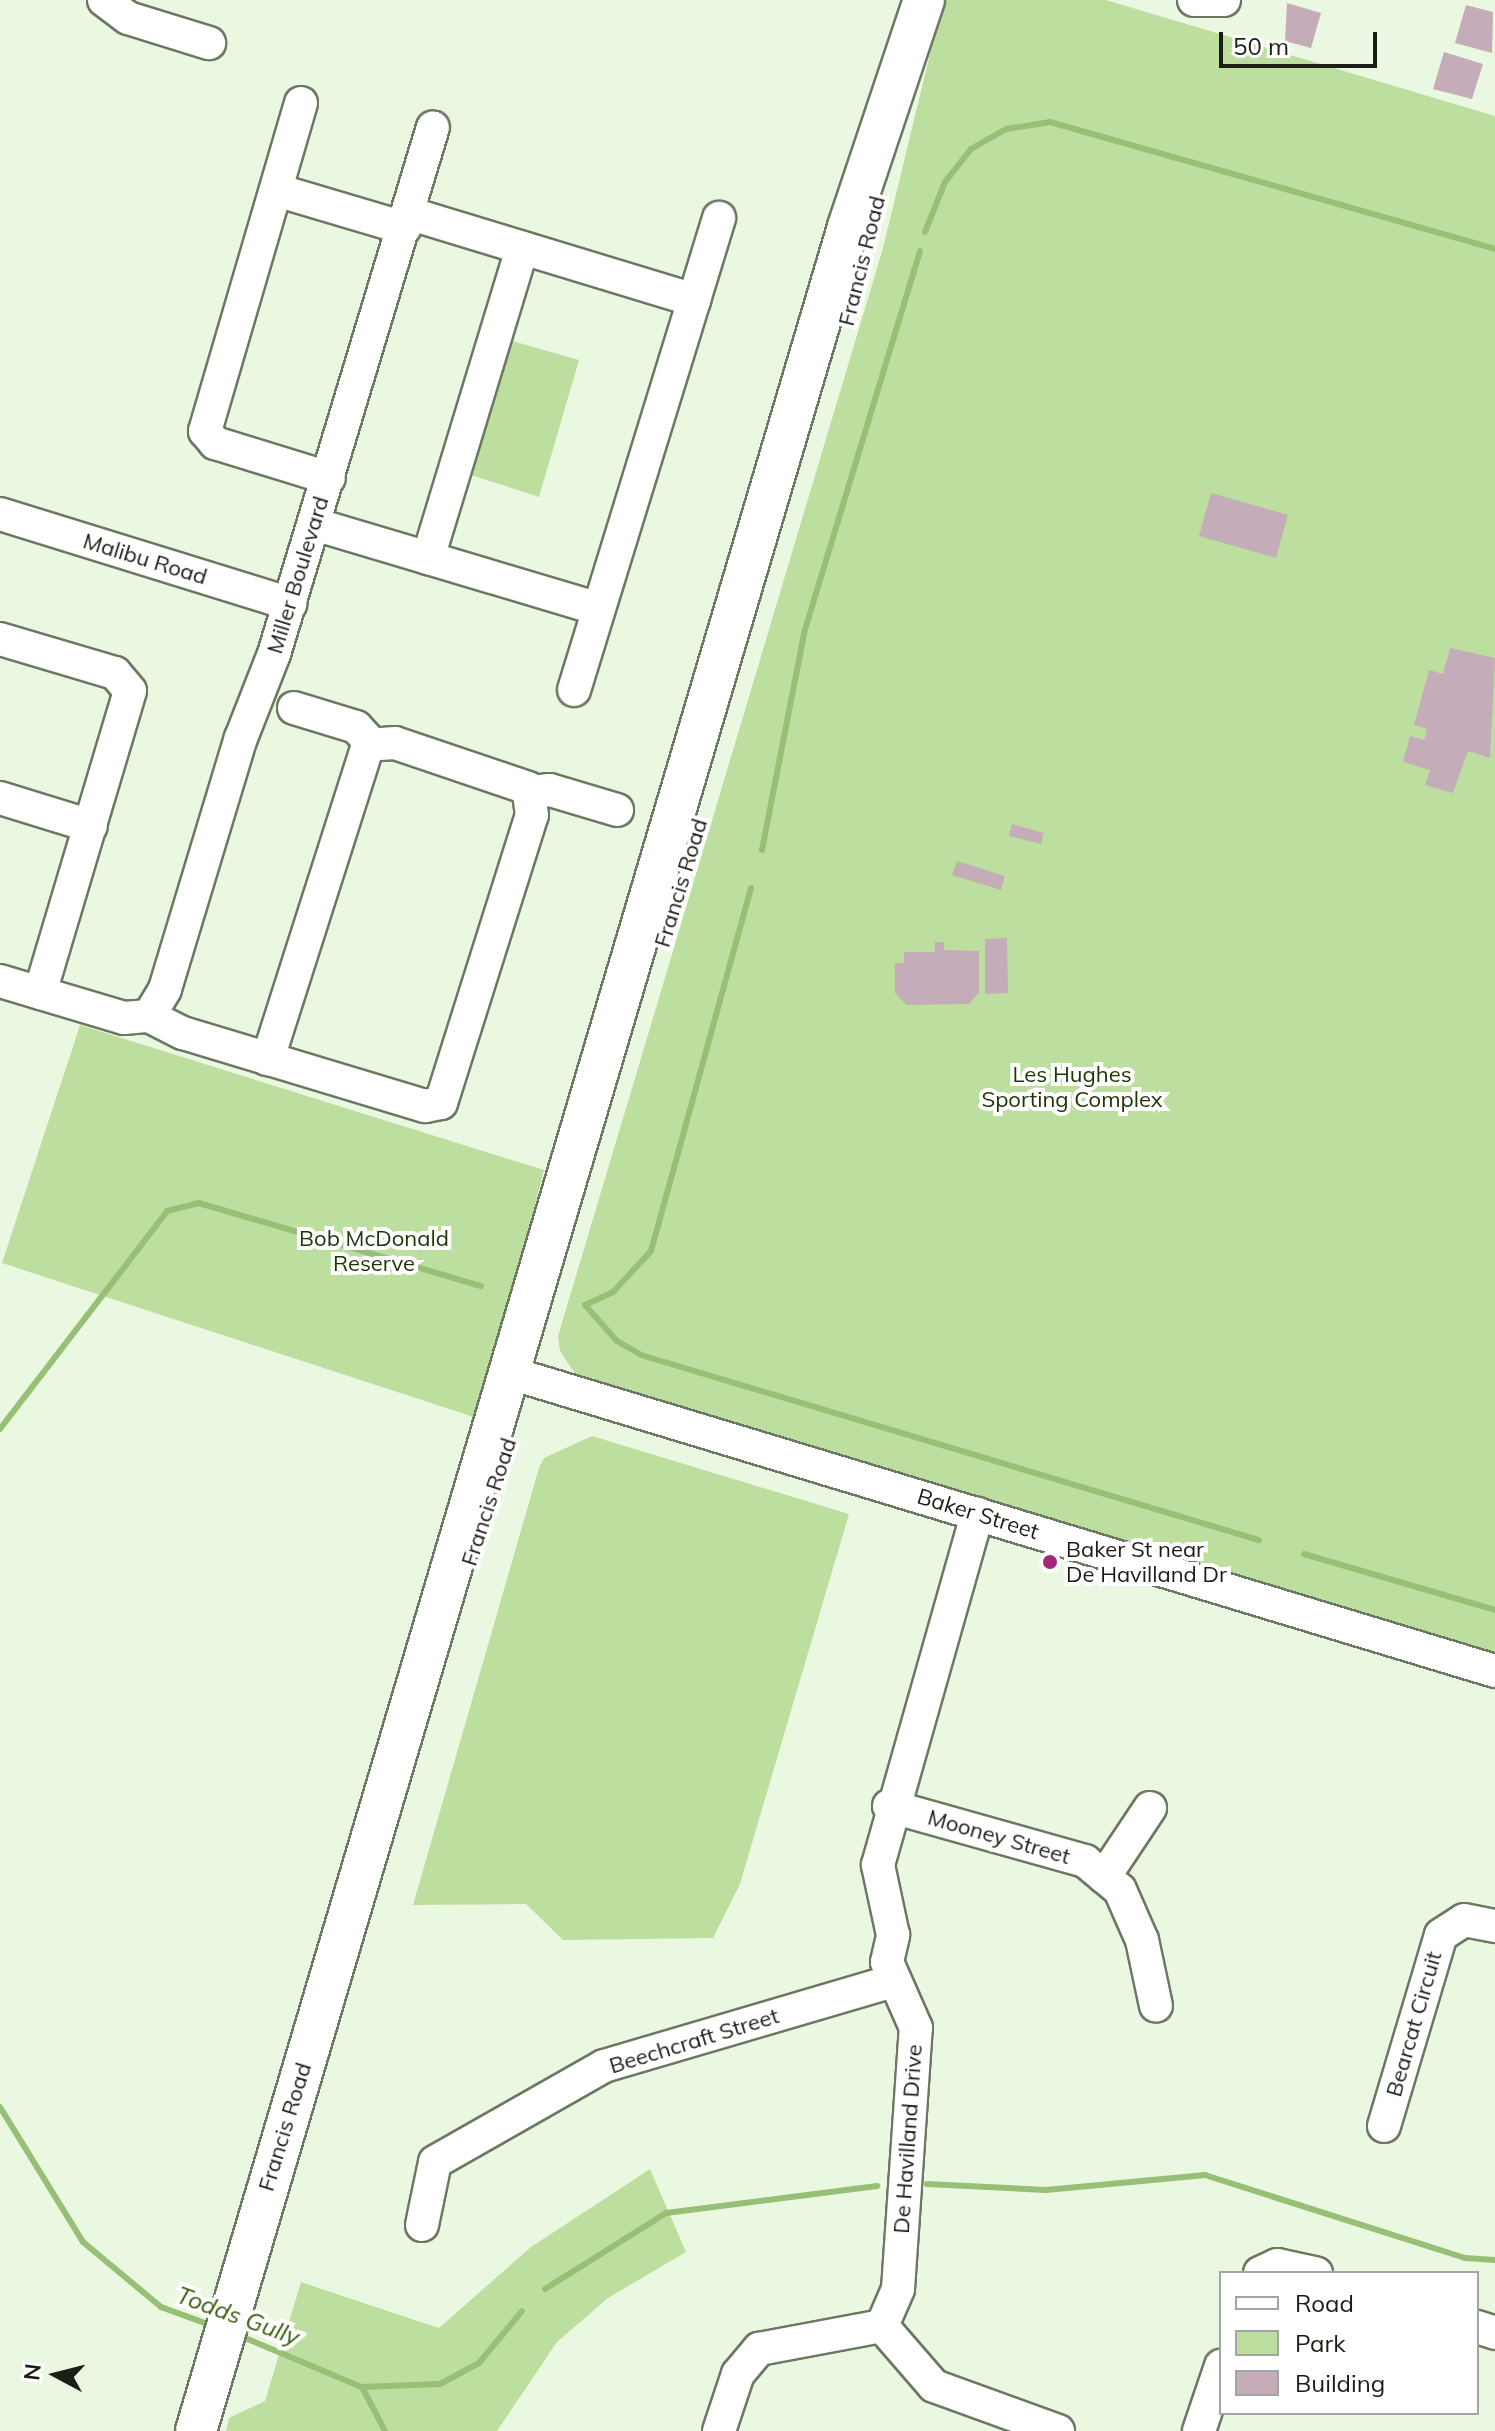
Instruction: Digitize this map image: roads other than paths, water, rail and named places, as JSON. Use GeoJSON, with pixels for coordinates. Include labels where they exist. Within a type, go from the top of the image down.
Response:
{"type":"FeatureCollection","features":[{"type":"Feature","properties":{"kind":"main road","name":"Francis Road"},"geometry":{"type":"LineString","coordinates":[[196,2428],[418,1687],[484,1523],[517,1375],[862,182],[904,67],[924,0]]}},
{"type":"Feature","properties":{"kind":"street"},"geometry":{"type":"LineString","coordinates":[[104,0],[128,18],[209,43]]}},
{"type":"Feature","properties":{"kind":"street"},"geometry":{"type":"LineString","coordinates":[[1194,0],[1224,0]]}},
{"type":"Feature","properties":{"kind":"street"},"geometry":{"type":"LineString","coordinates":[[301,103],[205,431],[215,443],[329,478]]}},
{"type":"Feature","properties":{"kind":"street","name":"Miller Boulevard"},"geometry":{"type":"LineString","coordinates":[[149,1016],[165,989],[290,604],[433,127]]}},
{"type":"Feature","properties":{"kind":"street"},"geometry":{"type":"LineString","coordinates":[[276,190],[522,248],[694,300]]}},
{"type":"Feature","properties":{"kind":"street"},"geometry":{"type":"LineString","coordinates":[[574,690],[719,218]]}},
{"type":"Feature","properties":{"kind":"street"},"geometry":{"type":"LineString","coordinates":[[428,558],[522,248]]}},
{"type":"Feature","properties":{"kind":"street","name":"Malibu Road"},"geometry":{"type":"LineString","coordinates":[[0,514],[290,604]]}},
{"type":"Feature","properties":{"kind":"street"},"geometry":{"type":"LineString","coordinates":[[314,524],[599,609]]}},
{"type":"Feature","properties":{"kind":"street"},"geometry":{"type":"LineString","coordinates":[[0,639],[115,673],[129,686],[91,826],[40,993]]}},
{"type":"Feature","properties":{"kind":"street"},"geometry":{"type":"LineString","coordinates":[[294,708],[356,727],[371,743],[439,756],[531,792],[550,790],[617,810]]}},
{"type":"Feature","properties":{"kind":"street"},"geometry":{"type":"LineString","coordinates":[[268,1059],[358,762],[371,743]]}},
{"type":"Feature","properties":{"kind":"street"},"geometry":{"type":"LineString","coordinates":[[0,981],[124,1018],[149,1016],[268,1059],[425,1106],[443,1101],[532,815],[531,792]]}},
{"type":"Feature","properties":{"kind":"street"},"geometry":{"type":"LineString","coordinates":[[0,798],[91,826]]}},
{"type":"Feature","properties":{"kind":"street","name":"Baker Street"},"geometry":{"type":"LineString","coordinates":[[517,1375],[1495,1671]]}},
{"type":"Feature","properties":{"kind":"street","name":"De Havilland Drive"},"geometry":{"type":"LineString","coordinates":[[882,2326],[898,2289],[916,2028],[892,1981],[887,1962],[893,1935],[878,1865],[889,1806],[977,1514]]}},
{"type":"Feature","properties":{"kind":"street","name":"Mooney Street"},"geometry":{"type":"LineString","coordinates":[[889,1806],[1085,1861],[1120,1890],[1142,1940],[1156,2006]]}},
{"type":"Feature","properties":{"kind":"street"},"geometry":{"type":"LineString","coordinates":[[1104,1877],[1150,1808]]}},
{"type":"Feature","properties":{"kind":"street","name":"Bearcat Circuit"},"geometry":{"type":"LineString","coordinates":[[1384,2126],[1441,1935],[1464,1920],[1495,1926]]}},
{"type":"Feature","properties":{"kind":"street","name":"Beechcraft Street"},"geometry":{"type":"LineString","coordinates":[[422,2225],[435,2162],[604,2066],[892,1981]]}},
{"type":"Feature","properties":{"kind":"street"},"geometry":{"type":"LineString","coordinates":[[1264,2271],[1277,2265],[1306,2271]]}},
{"type":"Feature","properties":{"kind":"street"},"geometry":{"type":"LineString","coordinates":[[719,2431],[738,2374],[759,2349],[882,2326],[934,2386],[1058,2431]]}},
{"type":"Feature","properties":{"kind":"street"},"geometry":{"type":"LineString","coordinates":[[1199,2431],[1219,2372]]}},
{"type":"Feature","properties":{"kind":"waterway"},"geometry":{"type":"LineString","coordinates":[[925,232],[945,182],[971,149],[1006,129],[1050,122],[1495,249]]}},
{"type":"Feature","properties":{"kind":"waterway"},"geometry":{"type":"LineString","coordinates":[[762,850],[804,633],[920,251]]}},
{"type":"Feature","properties":{"kind":"waterway"},"geometry":{"type":"LineString","coordinates":[[751,888],[651,1251],[613,1292],[585,1305],[617,1341],[641,1355],[1259,1540]]}},
{"type":"Feature","properties":{"kind":"waterway"},"geometry":{"type":"LineString","coordinates":[[0,1429],[167,1211],[199,1203],[481,1286]]}},
{"type":"Feature","properties":{"kind":"waterway"},"geometry":{"type":"LineString","coordinates":[[1304,1554],[1495,1610]]}},
{"type":"Feature","properties":{"kind":"waterway","name":"Todds Gully"},"geometry":{"type":"LineString","coordinates":[[0,2107],[83,2242],[161,2307],[213,2326]]}},
{"type":"Feature","properties":{"kind":"waterway"},"geometry":{"type":"LineString","coordinates":[[927,2184],[1046,2190],[1205,2175],[1465,2258],[1495,2260]]}},
{"type":"Feature","properties":{"kind":"waterway"},"geometry":{"type":"LineString","coordinates":[[545,2289],[666,2213],[877,2186]]}},
{"type":"Feature","properties":{"kind":"waterway"},"geometry":{"type":"LineString","coordinates":[[362,2387],[440,2384],[479,2363],[522,2311]]}},
{"type":"Feature","properties":{"kind":"waterway","name":"Todds Gully"},"geometry":{"type":"LineString","coordinates":[[238,2335],[362,2387],[385,2431]]}},
{"type":"Feature","properties":{"kind":"place","name":"Baker St near De Havilland Dr"},"geometry":{"type":"Point","coordinates":[1050,1562]}},
{"type":"Feature","properties":{"kind":"park label","name":"Les Hughes Sporting Complex"},"geometry":{"type":"Point","coordinates":[1072,1086]}},
{"type":"Feature","properties":{"kind":"park label","name":"Bob McDonald Reserve"},"geometry":{"type":"Point","coordinates":[374,1250]}}]}
